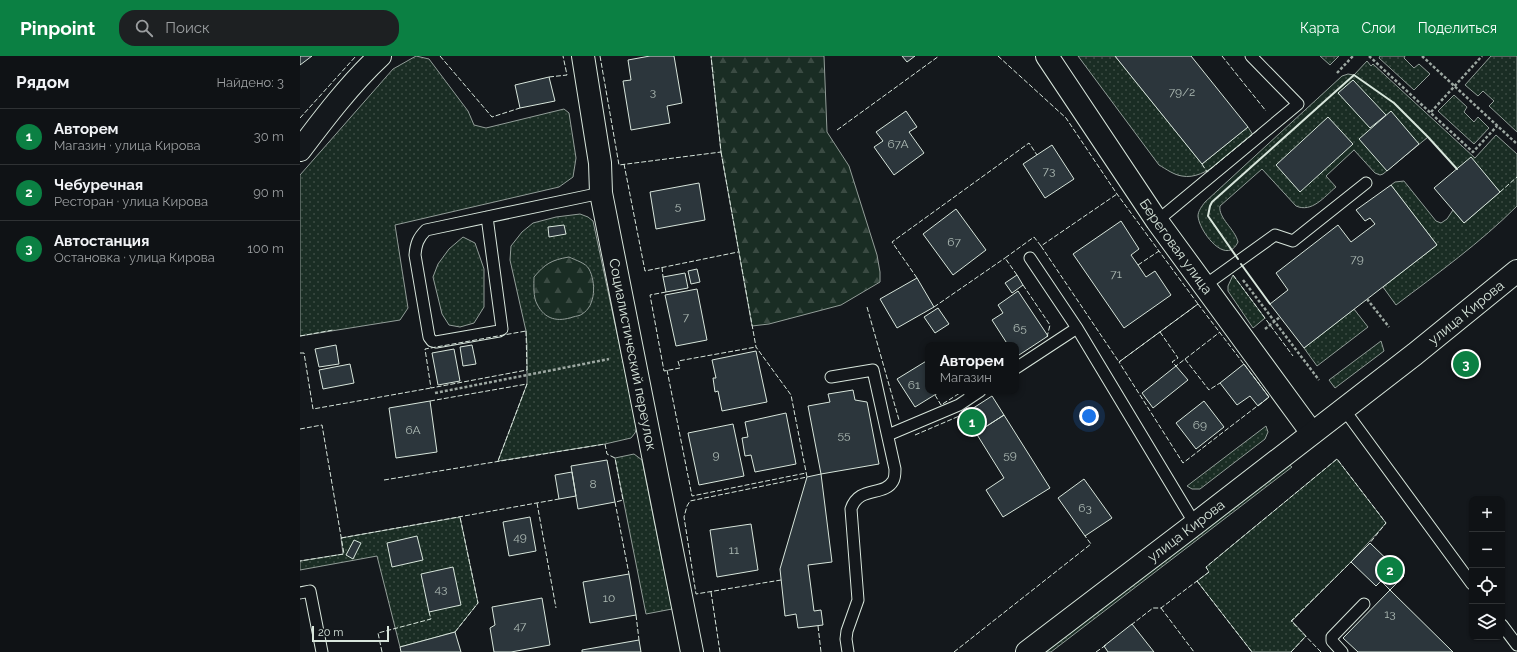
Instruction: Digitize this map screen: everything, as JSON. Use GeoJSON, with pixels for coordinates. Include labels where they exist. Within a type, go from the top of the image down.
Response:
{"type":"FeatureCollection","features":[{"type":"Feature","properties":{"kind":"street"},"geometry":{"type":"LineString","coordinates":[[300,150],[316,128],[360,76],[380,56]]}},
{"type":"Feature","properties":{"kind":"street","name":"Социалистический переулок"},"geometry":{"type":"LineString","coordinates":[[583,56],[600,163],[601,193],[692,652]]}},
{"type":"Feature","properties":{"kind":"street","name":"Береговая улица"},"geometry":{"type":"LineString","coordinates":[[1047,56],[1157,221],[1312,433]]}},
{"type":"Feature","properties":{"kind":"street","name":"улица Кирова"},"geometry":{"type":"LineString","coordinates":[[1027,652],[1415,354],[1517,271]]}},
{"type":"Feature","properties":{"kind":"lane"},"geometry":{"type":"LineString","coordinates":[[1157,221],[1298,104],[1251,56]]}},
{"type":"Feature","properties":{"kind":"lane"},"geometry":{"type":"LineString","coordinates":[[1204,286],[1275,235],[1293,241],[1366,183]]}},
{"type":"Feature","properties":{"kind":"lane"},"geometry":{"type":"LineString","coordinates":[[487,217],[502,329],[499,331],[436,342],[432,341],[429,337],[415,255],[415,245],[420,236],[426,230],[487,217],[601,193]]}},
{"type":"Feature","properties":{"kind":"lane"},"geometry":{"type":"LineString","coordinates":[[1030,258],[1077,328],[1195,524]]}},
{"type":"Feature","properties":{"kind":"lane"},"geometry":{"type":"LineString","coordinates":[[1019,366],[1077,328]]}},
{"type":"Feature","properties":{"kind":"lane"},"geometry":{"type":"LineString","coordinates":[[831,377],[872,370],[895,469],[893,481],[889,486],[859,496],[851,509],[858,600],[847,631],[846,639],[848,652]]}},
{"type":"Feature","properties":{"kind":"lane"},"geometry":{"type":"LineString","coordinates":[[888,435],[960,404],[975,394]]}},
{"type":"Feature","properties":{"kind":"lane"},"geometry":{"type":"LineString","coordinates":[[1343,408],[1469,580]]}},
{"type":"Feature","properties":{"kind":"lane"},"geometry":{"type":"LineString","coordinates":[[300,593],[310,591],[322,652]]}},
{"type":"Feature","properties":{"kind":"lane"},"geometry":{"type":"LineString","coordinates":[[1342,652],[1332,641],[1332,637],[1364,604]]}},
{"type":"Feature","properties":{"kind":"lane"},"geometry":{"type":"LineString","coordinates":[[1505,629],[1517,645]]}},
{"type":"Feature","properties":{"kind":"path"},"geometry":{"type":"LineString","coordinates":[[1337,73],[1353,56]]}},
{"type":"Feature","properties":{"kind":"path"},"geometry":{"type":"LineString","coordinates":[[1369,56],[1473,152],[1497,126]]}},
{"type":"Feature","properties":{"kind":"path"},"geometry":{"type":"LineString","coordinates":[[1422,56],[1517,144]]}},
{"type":"Feature","properties":{"kind":"path"},"geometry":{"type":"LineString","coordinates":[[1431,112],[1482,56]]}},
{"type":"Feature","properties":{"kind":"path"},"geometry":{"type":"LineString","coordinates":[[1233,266],[1319,380]]}},
{"type":"Feature","properties":{"kind":"path"},"geometry":{"type":"LineString","coordinates":[[1367,299],[1389,327]]}},
{"type":"Feature","properties":{"kind":"path"},"geometry":{"type":"LineString","coordinates":[[435,393],[632,354]]}},
{"type":"Feature","properties":{"kind":"green space"},"geometry":{"type":"Polygon","coordinates":[[[416,56],[429,59],[468,111],[474,125],[486,128],[564,109],[569,113],[576,158],[573,177],[559,187],[395,225],[408,308],[400,320],[300,336],[300,175],[393,69],[416,56]]]}},
{"type":"Feature","properties":{"kind":"green space"},"geometry":{"type":"Polygon","coordinates":[[[711,56],[824,56],[827,132],[849,166],[877,255],[880,282],[841,305],[769,324],[752,326],[721,152],[711,56]]]}},
{"type":"Feature","properties":{"kind":"green space"},"geometry":{"type":"Polygon","coordinates":[[[1078,56],[1115,56],[1202,164],[1248,127],[1253,135],[1220,163],[1201,174],[1182,176],[1173,173],[1159,165],[1078,56]]]}},
{"type":"Feature","properties":{"kind":"green space"},"geometry":{"type":"Polygon","coordinates":[[[1320,56],[1339,56],[1330,65],[1320,56]]]}},
{"type":"Feature","properties":{"kind":"green space"},"geometry":{"type":"Polygon","coordinates":[[[1380,56],[1405,56],[1404,58],[1414,68],[1419,64],[1430,74],[1414,90],[1379,58],[1380,56]]]}},
{"type":"Feature","properties":{"kind":"green space"},"geometry":{"type":"Polygon","coordinates":[[[1491,56],[1517,56],[1517,132],[1489,106],[1494,101],[1483,91],[1478,96],[1465,85],[1491,56]]]}},
{"type":"Feature","properties":{"kind":"green space"},"geometry":{"type":"Polygon","coordinates":[[[1367,61],[1371,66],[1373,64],[1475,158],[1496,135],[1517,154],[1517,206],[1474,245],[1396,305],[1383,287],[1437,245],[1391,185],[1395,182],[1404,181],[1436,221],[1441,223],[1447,219],[1453,210],[1464,223],[1500,192],[1471,158],[1457,169],[1428,137],[1380,175],[1375,173],[1354,150],[1326,176],[1336,187],[1313,206],[1302,208],[1296,206],[1262,169],[1220,206],[1224,219],[1234,233],[1238,242],[1233,249],[1227,251],[1220,249],[1214,244],[1203,230],[1198,216],[1199,210],[1205,202],[1342,76],[1348,74],[1354,75],[1367,61]]]}},
{"type":"Feature","properties":{"kind":"green space"},"geometry":{"type":"Polygon","coordinates":[[[1454,95],[1467,107],[1464,112],[1474,122],[1478,117],[1489,128],[1474,144],[1438,111],[1454,95]]]}},
{"type":"Feature","properties":{"kind":"green space"},"geometry":{"type":"Polygon","coordinates":[[[580,214],[593,221],[637,427],[631,438],[605,444],[498,461],[527,384],[526,331],[510,260],[511,246],[522,232],[533,223],[556,217],[580,214]]]}},
{"type":"Feature","properties":{"kind":"green space"},"geometry":{"type":"Polygon","coordinates":[[[463,237],[475,243],[484,269],[484,307],[474,323],[460,327],[449,325],[442,314],[433,277],[438,264],[449,249],[463,237]]]}},
{"type":"Feature","properties":{"kind":"green space"},"geometry":{"type":"Polygon","coordinates":[[[569,257],[583,263],[588,267],[594,287],[592,300],[587,310],[580,315],[567,319],[552,318],[540,309],[536,301],[534,277],[549,263],[569,257]]]}},
{"type":"Feature","properties":{"kind":"green space"},"geometry":{"type":"Polygon","coordinates":[[[1233,275],[1265,318],[1253,328],[1228,291],[1228,286],[1233,275]]]}},
{"type":"Feature","properties":{"kind":"green space"},"geometry":{"type":"Polygon","coordinates":[[[1354,309],[1368,327],[1317,366],[1304,348],[1354,309]]]}},
{"type":"Feature","properties":{"kind":"green space"},"geometry":{"type":"Polygon","coordinates":[[[1381,341],[1384,351],[1335,388],[1329,380],[1381,341]]]}},
{"type":"Feature","properties":{"kind":"green space"},"geometry":{"type":"Polygon","coordinates":[[[1266,426],[1268,432],[1265,439],[1200,489],[1192,489],[1187,486],[1266,426]]]}},
{"type":"Feature","properties":{"kind":"green space"},"geometry":{"type":"Polygon","coordinates":[[[634,454],[642,460],[672,609],[646,614],[615,458],[634,454]]]}},
{"type":"Feature","properties":{"kind":"green space"},"geometry":{"type":"Polygon","coordinates":[[[1337,459],[1386,523],[1351,562],[1292,621],[1306,636],[1291,652],[1252,652],[1197,581],[1209,572],[1206,567],[1337,459]]]}},
{"type":"Feature","properties":{"kind":"green space"},"geometry":{"type":"Polygon","coordinates":[[[1287,463],[1292,467],[1051,652],[1038,652],[1287,463]]]}},
{"type":"Feature","properties":{"kind":"green space"},"geometry":{"type":"Polygon","coordinates":[[[460,517],[478,603],[455,632],[400,647],[377,556],[300,570],[300,561],[343,554],[341,538],[460,517]]]}},
{"type":"Feature","properties":{"kind":"building"},"geometry":{"type":"Polygon","coordinates":[[[300,56],[312,56],[300,65],[300,56]]]}},
{"type":"Feature","properties":{"kind":"building"},"geometry":{"type":"Polygon","coordinates":[[[650,56],[674,56],[682,103],[667,106],[670,123],[631,130],[623,81],[631,80],[628,60],[650,56]]]}},
{"type":"Feature","properties":{"kind":"building"},"geometry":{"type":"Polygon","coordinates":[[[902,56],[915,56],[907,62],[902,56]]]}},
{"type":"Feature","properties":{"kind":"building"},"geometry":{"type":"Polygon","coordinates":[[[1115,56],[1191,56],[1248,127],[1202,164],[1115,56]]]}},
{"type":"Feature","properties":{"kind":"building"},"geometry":{"type":"Polygon","coordinates":[[[549,77],[555,101],[520,108],[515,85],[549,77]]]}},
{"type":"Feature","properties":{"kind":"building"},"geometry":{"type":"Polygon","coordinates":[[[1353,80],[1386,115],[1370,128],[1338,93],[1353,80]]]}},
{"type":"Feature","properties":{"kind":"building"},"geometry":{"type":"Polygon","coordinates":[[[906,111],[917,127],[909,132],[924,153],[894,175],[874,147],[883,141],[876,132],[906,111]]]}},
{"type":"Feature","properties":{"kind":"building"},"geometry":{"type":"Polygon","coordinates":[[[1391,111],[1419,144],[1387,171],[1359,139],[1391,111]]]}},
{"type":"Feature","properties":{"kind":"building"},"geometry":{"type":"Polygon","coordinates":[[[1328,117],[1353,144],[1300,192],[1276,165],[1328,117]]]}},
{"type":"Feature","properties":{"kind":"building"},"geometry":{"type":"Polygon","coordinates":[[[1052,145],[1074,179],[1045,198],[1023,164],[1052,145]]]}},
{"type":"Feature","properties":{"kind":"building"},"geometry":{"type":"Polygon","coordinates":[[[1471,157],[1500,192],[1464,223],[1434,188],[1471,157]]]}},
{"type":"Feature","properties":{"kind":"building"},"geometry":{"type":"Polygon","coordinates":[[[699,183],[705,220],[656,229],[650,192],[699,183]]]}},
{"type":"Feature","properties":{"kind":"building"},"geometry":{"type":"Polygon","coordinates":[[[1391,185],[1437,245],[1304,348],[1270,304],[1288,290],[1276,273],[1338,225],[1351,242],[1375,224],[1370,218],[1365,221],[1356,210],[1391,185]]]}},
{"type":"Feature","properties":{"kind":"building"},"geometry":{"type":"Polygon","coordinates":[[[956,209],[986,250],[953,275],[923,234],[956,209]]]}},
{"type":"Feature","properties":{"kind":"building"},"geometry":{"type":"Polygon","coordinates":[[[1121,221],[1139,249],[1131,255],[1146,277],[1155,271],[1171,295],[1124,328],[1073,254],[1121,221]]]}},
{"type":"Feature","properties":{"kind":"building"},"geometry":{"type":"Polygon","coordinates":[[[564,225],[566,234],[549,237],[548,227],[564,225]]]}},
{"type":"Feature","properties":{"kind":"building"},"geometry":{"type":"Polygon","coordinates":[[[697,269],[700,282],[691,284],[688,271],[697,269]]]}},
{"type":"Feature","properties":{"kind":"building"},"geometry":{"type":"Polygon","coordinates":[[[685,273],[688,288],[666,292],[663,277],[685,273]]]}},
{"type":"Feature","properties":{"kind":"building"},"geometry":{"type":"Polygon","coordinates":[[[1017,275],[1023,285],[1012,293],[1005,283],[1017,275]]]}},
{"type":"Feature","properties":{"kind":"building"},"geometry":{"type":"Polygon","coordinates":[[[917,278],[934,307],[897,328],[880,299],[917,278]]]}},
{"type":"Feature","properties":{"kind":"building"},"geometry":{"type":"Polygon","coordinates":[[[697,289],[707,340],[676,346],[665,295],[697,289]]]}},
{"type":"Feature","properties":{"kind":"building"},"geometry":{"type":"Polygon","coordinates":[[[1018,291],[1048,336],[1019,355],[1019,342],[1006,342],[992,320],[1003,313],[998,305],[1018,291]]]}},
{"type":"Feature","properties":{"kind":"building"},"geometry":{"type":"Polygon","coordinates":[[[938,308],[949,324],[935,333],[924,317],[938,308]]]}},
{"type":"Feature","properties":{"kind":"building"},"geometry":{"type":"Polygon","coordinates":[[[336,345],[339,364],[319,367],[315,349],[336,345]]]}},
{"type":"Feature","properties":{"kind":"building"},"geometry":{"type":"Polygon","coordinates":[[[472,345],[476,364],[463,366],[460,347],[472,345]]]}},
{"type":"Feature","properties":{"kind":"building"},"geometry":{"type":"Polygon","coordinates":[[[454,349],[460,381],[438,385],[432,353],[454,349]]]}},
{"type":"Feature","properties":{"kind":"building"},"geometry":{"type":"Polygon","coordinates":[[[756,351],[767,402],[722,411],[718,391],[715,392],[713,378],[716,378],[712,360],[756,351]]]}},
{"type":"Feature","properties":{"kind":"building"},"geometry":{"type":"Polygon","coordinates":[[[925,362],[925,394],[936,394],[915,407],[897,379],[925,362]]]}},
{"type":"Feature","properties":{"kind":"building"},"geometry":{"type":"Polygon","coordinates":[[[350,364],[354,383],[323,389],[319,370],[350,364]]]}},
{"type":"Feature","properties":{"kind":"building"},"geometry":{"type":"Polygon","coordinates":[[[1244,364],[1269,397],[1258,406],[1250,396],[1237,405],[1220,383],[1244,364]]]}},
{"type":"Feature","properties":{"kind":"building"},"geometry":{"type":"Polygon","coordinates":[[[1176,366],[1188,380],[1153,408],[1142,393],[1176,366]]]}},
{"type":"Feature","properties":{"kind":"building"},"geometry":{"type":"Polygon","coordinates":[[[853,390],[855,400],[867,402],[879,464],[821,474],[808,406],[830,402],[828,394],[853,390]]]}},
{"type":"Feature","properties":{"kind":"building"},"geometry":{"type":"Polygon","coordinates":[[[992,396],[1004,415],[976,433],[964,414],[992,396]]]}},
{"type":"Feature","properties":{"kind":"building"},"geometry":{"type":"Polygon","coordinates":[[[430,401],[437,452],[396,458],[389,408],[430,401]]]}},
{"type":"Feature","properties":{"kind":"building"},"geometry":{"type":"Polygon","coordinates":[[[1204,401],[1224,427],[1196,449],[1176,423],[1204,401]]]}},
{"type":"Feature","properties":{"kind":"building"},"geometry":{"type":"Polygon","coordinates":[[[786,413],[796,464],[755,472],[751,455],[745,456],[742,438],[748,437],[745,422],[786,413]]]}},
{"type":"Feature","properties":{"kind":"building"},"geometry":{"type":"Polygon","coordinates":[[[1004,415],[1050,488],[1003,517],[986,490],[1004,478],[976,433],[1004,415]]]}},
{"type":"Feature","properties":{"kind":"building"},"geometry":{"type":"Polygon","coordinates":[[[733,424],[744,476],[699,485],[688,433],[733,424]]]}},
{"type":"Feature","properties":{"kind":"building"},"geometry":{"type":"Polygon","coordinates":[[[607,460],[615,502],[578,509],[571,466],[607,460]]]}},
{"type":"Feature","properties":{"kind":"building"},"geometry":{"type":"Polygon","coordinates":[[[572,472],[576,496],[559,499],[555,475],[572,472]]]}},
{"type":"Feature","properties":{"kind":"building"},"geometry":{"type":"Polygon","coordinates":[[[821,474],[832,562],[808,565],[814,611],[821,610],[823,625],[798,628],[796,614],[785,616],[780,569],[807,477],[821,474]]]}},
{"type":"Feature","properties":{"kind":"building"},"geometry":{"type":"Polygon","coordinates":[[[1084,479],[1112,518],[1085,536],[1058,498],[1084,479]]]}},
{"type":"Feature","properties":{"kind":"building"},"geometry":{"type":"Polygon","coordinates":[[[530,517],[536,551],[509,556],[503,522],[530,517]]]}},
{"type":"Feature","properties":{"kind":"building"},"geometry":{"type":"Polygon","coordinates":[[[751,524],[758,570],[717,577],[710,530],[751,524]]]}},
{"type":"Feature","properties":{"kind":"building"},"geometry":{"type":"Polygon","coordinates":[[[417,536],[423,560],[392,567],[387,543],[417,536]]]}},
{"type":"Feature","properties":{"kind":"building"},"geometry":{"type":"Polygon","coordinates":[[[354,540],[361,543],[353,559],[346,555],[354,540]]]}},
{"type":"Feature","properties":{"kind":"building"},"geometry":{"type":"Polygon","coordinates":[[[1370,543],[1404,576],[1390,590],[1381,581],[1376,586],[1351,562],[1370,543]]]}},
{"type":"Feature","properties":{"kind":"building"},"geometry":{"type":"Polygon","coordinates":[[[453,567],[461,605],[429,612],[421,574],[453,567]]]}},
{"type":"Feature","properties":{"kind":"building"},"geometry":{"type":"Polygon","coordinates":[[[629,574],[636,615],[590,623],[583,582],[629,574]]]}},
{"type":"Feature","properties":{"kind":"building"},"geometry":{"type":"Polygon","coordinates":[[[1390,590],[1453,652],[1358,652],[1343,638],[1390,590]]]}},
{"type":"Feature","properties":{"kind":"building"},"geometry":{"type":"Polygon","coordinates":[[[542,598],[550,645],[511,652],[494,652],[490,628],[495,625],[492,607],[542,598]]]}},
{"type":"Feature","properties":{"kind":"building"},"geometry":{"type":"Polygon","coordinates":[[[1132,624],[1154,652],[1108,652],[1104,646],[1132,624]]]}},
{"type":"Feature","properties":{"kind":"building"},"geometry":{"type":"Polygon","coordinates":[[[455,632],[461,652],[401,652],[400,647],[455,632]]]}},
{"type":"Feature","properties":{"kind":"building"},"geometry":{"type":"Polygon","coordinates":[[[639,640],[641,652],[582,652],[582,650],[639,640]]]}},
{"type":"Feature","properties":{"kind":"fence"},"geometry":{"type":"LineString","coordinates":[[300,118],[356,56]]}},
{"type":"Feature","properties":{"kind":"fence"},"geometry":{"type":"LineString","coordinates":[[440,56],[492,117],[520,108]]}},
{"type":"Feature","properties":{"kind":"fence"},"geometry":{"type":"LineString","coordinates":[[549,77],[567,75],[563,56]]}},
{"type":"Feature","properties":{"kind":"fence"},"geometry":{"type":"LineString","coordinates":[[600,56],[619,165],[721,152],[711,56]]}},
{"type":"Feature","properties":{"kind":"fence"},"geometry":{"type":"LineString","coordinates":[[837,130],[939,56]]}},
{"type":"Feature","properties":{"kind":"fence"},"geometry":{"type":"LineString","coordinates":[[998,56],[1066,118],[1117,194],[1198,304],[1119,362],[1041,246],[1117,194]]}},
{"type":"Feature","properties":{"kind":"fence"},"geometry":{"type":"LineString","coordinates":[[1222,56],[1266,111]]}},
{"type":"Feature","properties":{"kind":"fence"},"geometry":{"type":"LineString","coordinates":[[1202,164],[1207,172],[1259,129]]}},
{"type":"Feature","properties":{"kind":"fence"},"geometry":{"type":"LineString","coordinates":[[917,278],[892,242],[1029,143],[1037,155]]}},
{"type":"Feature","properties":{"kind":"fence"},"geometry":{"type":"LineString","coordinates":[[721,152],[756,347],[791,395],[807,477],[690,501],[684,517],[696,594],[781,580]]}},
{"type":"Feature","properties":{"kind":"fence"},"geometry":{"type":"LineString","coordinates":[[624,164],[645,271],[738,252]]}},
{"type":"Feature","properties":{"kind":"fence"},"geometry":{"type":"LineString","coordinates":[[1500,192],[1517,177]]}},
{"type":"Feature","properties":{"kind":"fence"},"geometry":{"type":"LineString","coordinates":[[1017,275],[1005,258],[1034,237],[1041,246]]}},
{"type":"Feature","properties":{"kind":"fence"},"geometry":{"type":"LineString","coordinates":[[1138,265],[1159,251]]}},
{"type":"Feature","properties":{"kind":"fence"},"geometry":{"type":"LineString","coordinates":[[934,307],[1005,258]]}},
{"type":"Feature","properties":{"kind":"fence"},"geometry":{"type":"LineString","coordinates":[[662,267],[663,277]]}},
{"type":"Feature","properties":{"kind":"fence"},"geometry":{"type":"LineString","coordinates":[[1233,275],[1293,356]]}},
{"type":"Feature","properties":{"kind":"fence"},"geometry":{"type":"LineString","coordinates":[[1023,285],[1050,325],[1047,337]]}},
{"type":"Feature","properties":{"kind":"fence"},"geometry":{"type":"LineString","coordinates":[[666,292],[650,295],[664,371],[680,368],[678,361],[756,347]]}},
{"type":"Feature","properties":{"kind":"fence"},"geometry":{"type":"LineString","coordinates":[[1198,304],[1269,397],[1183,463],[1119,362],[1198,304]]}},
{"type":"Feature","properties":{"kind":"fence"},"geometry":{"type":"LineString","coordinates":[[867,307],[899,420]]}},
{"type":"Feature","properties":{"kind":"fence"},"geometry":{"type":"LineString","coordinates":[[300,336],[333,330]]}},
{"type":"Feature","properties":{"kind":"fence"},"geometry":{"type":"LineString","coordinates":[[526,331],[527,370],[431,388],[425,349],[526,331]]}},
{"type":"Feature","properties":{"kind":"fence"},"geometry":{"type":"LineString","coordinates":[[1160,332],[1178,358],[1172,362],[1176,366],[1220,332]]}},
{"type":"Feature","properties":{"kind":"fence"},"geometry":{"type":"LineString","coordinates":[[300,353],[304,353],[313,409],[431,388]]}},
{"type":"Feature","properties":{"kind":"fence"},"geometry":{"type":"LineString","coordinates":[[1185,359],[1209,390],[1220,383]]}},
{"type":"Feature","properties":{"kind":"fence"},"geometry":{"type":"LineString","coordinates":[[667,370],[692,496],[806,473]]}},
{"type":"Feature","properties":{"kind":"fence"},"geometry":{"type":"LineString","coordinates":[[430,401],[527,384],[498,461]]}},
{"type":"Feature","properties":{"kind":"fence"},"geometry":{"type":"LineString","coordinates":[[935,395],[941,405],[958,394]]}},
{"type":"Feature","properties":{"kind":"fence"},"geometry":{"type":"LineString","coordinates":[[915,435],[964,414]]}},
{"type":"Feature","properties":{"kind":"fence"},"geometry":{"type":"LineString","coordinates":[[300,429],[322,425],[344,554],[300,561]]}},
{"type":"Feature","properties":{"kind":"fence"},"geometry":{"type":"LineString","coordinates":[[384,480],[605,444],[607,454],[615,458],[623,500],[616,502]]}},
{"type":"Feature","properties":{"kind":"fence"},"geometry":{"type":"LineString","coordinates":[[1131,625],[1153,608],[1161,608],[1209,572],[1206,567],[1337,459],[1386,523],[1369,544]]}},
{"type":"Feature","properties":{"kind":"fence"},"geometry":{"type":"LineString","coordinates":[[341,538],[559,499]]}},
{"type":"Feature","properties":{"kind":"fence"},"geometry":{"type":"LineString","coordinates":[[615,502],[629,574]]}},
{"type":"Feature","properties":{"kind":"fence"},"geometry":{"type":"LineString","coordinates":[[537,503],[556,608]]}},
{"type":"Feature","properties":{"kind":"fence"},"geometry":{"type":"LineString","coordinates":[[455,632],[478,603],[460,517]]}},
{"type":"Feature","properties":{"kind":"fence"},"geometry":{"type":"LineString","coordinates":[[954,652],[1091,544],[1085,536]]}},
{"type":"Feature","properties":{"kind":"fence"},"geometry":{"type":"LineString","coordinates":[[1321,652],[1291,621],[1352,561]]}},
{"type":"Feature","properties":{"kind":"fence"},"geometry":{"type":"LineString","coordinates":[[1197,581],[1252,652]]}},
{"type":"Feature","properties":{"kind":"fence"},"geometry":{"type":"LineString","coordinates":[[711,592],[720,652]]}},
{"type":"Feature","properties":{"kind":"fence"},"geometry":{"type":"LineString","coordinates":[[1161,608],[1194,652]]}},
{"type":"Feature","properties":{"kind":"fence"},"geometry":{"type":"LineString","coordinates":[[382,652],[378,633],[431,619],[429,612]]}},
{"type":"Feature","properties":{"kind":"fence"},"geometry":{"type":"LineString","coordinates":[[636,615],[639,640]]}},
{"type":"Feature","properties":{"kind":"fence"},"geometry":{"type":"LineString","coordinates":[[818,626],[821,652]]}},
{"type":"Feature","properties":{"kind":"fence"},"geometry":{"type":"LineString","coordinates":[[1291,652],[1306,636]]}},
{"type":"Feature","properties":{"kind":"fence"},"geometry":{"type":"LineString","coordinates":[[1096,652],[1106,645]]}},
{"type":"Feature","properties":{"kind":"wall"},"geometry":{"type":"LineString","coordinates":[[1238,259],[1208,216],[1212,202],[1354,75],[1394,103],[1457,169]]}},
{"type":"Feature","properties":{"kind":"wall"},"geometry":{"type":"LineString","coordinates":[[1241,264],[1270,304]]}},
{"type":"Feature","properties":{"kind":"place","name":"Автостанция"},"geometry":{"type":"Point","coordinates":[1466,364]}},
{"type":"Feature","properties":{"kind":"place","name":"Авторем"},"geometry":{"type":"Point","coordinates":[972,422]}},
{"type":"Feature","properties":{"kind":"place","name":"Чебуречная"},"geometry":{"type":"Point","coordinates":[1390,570]}}]}
